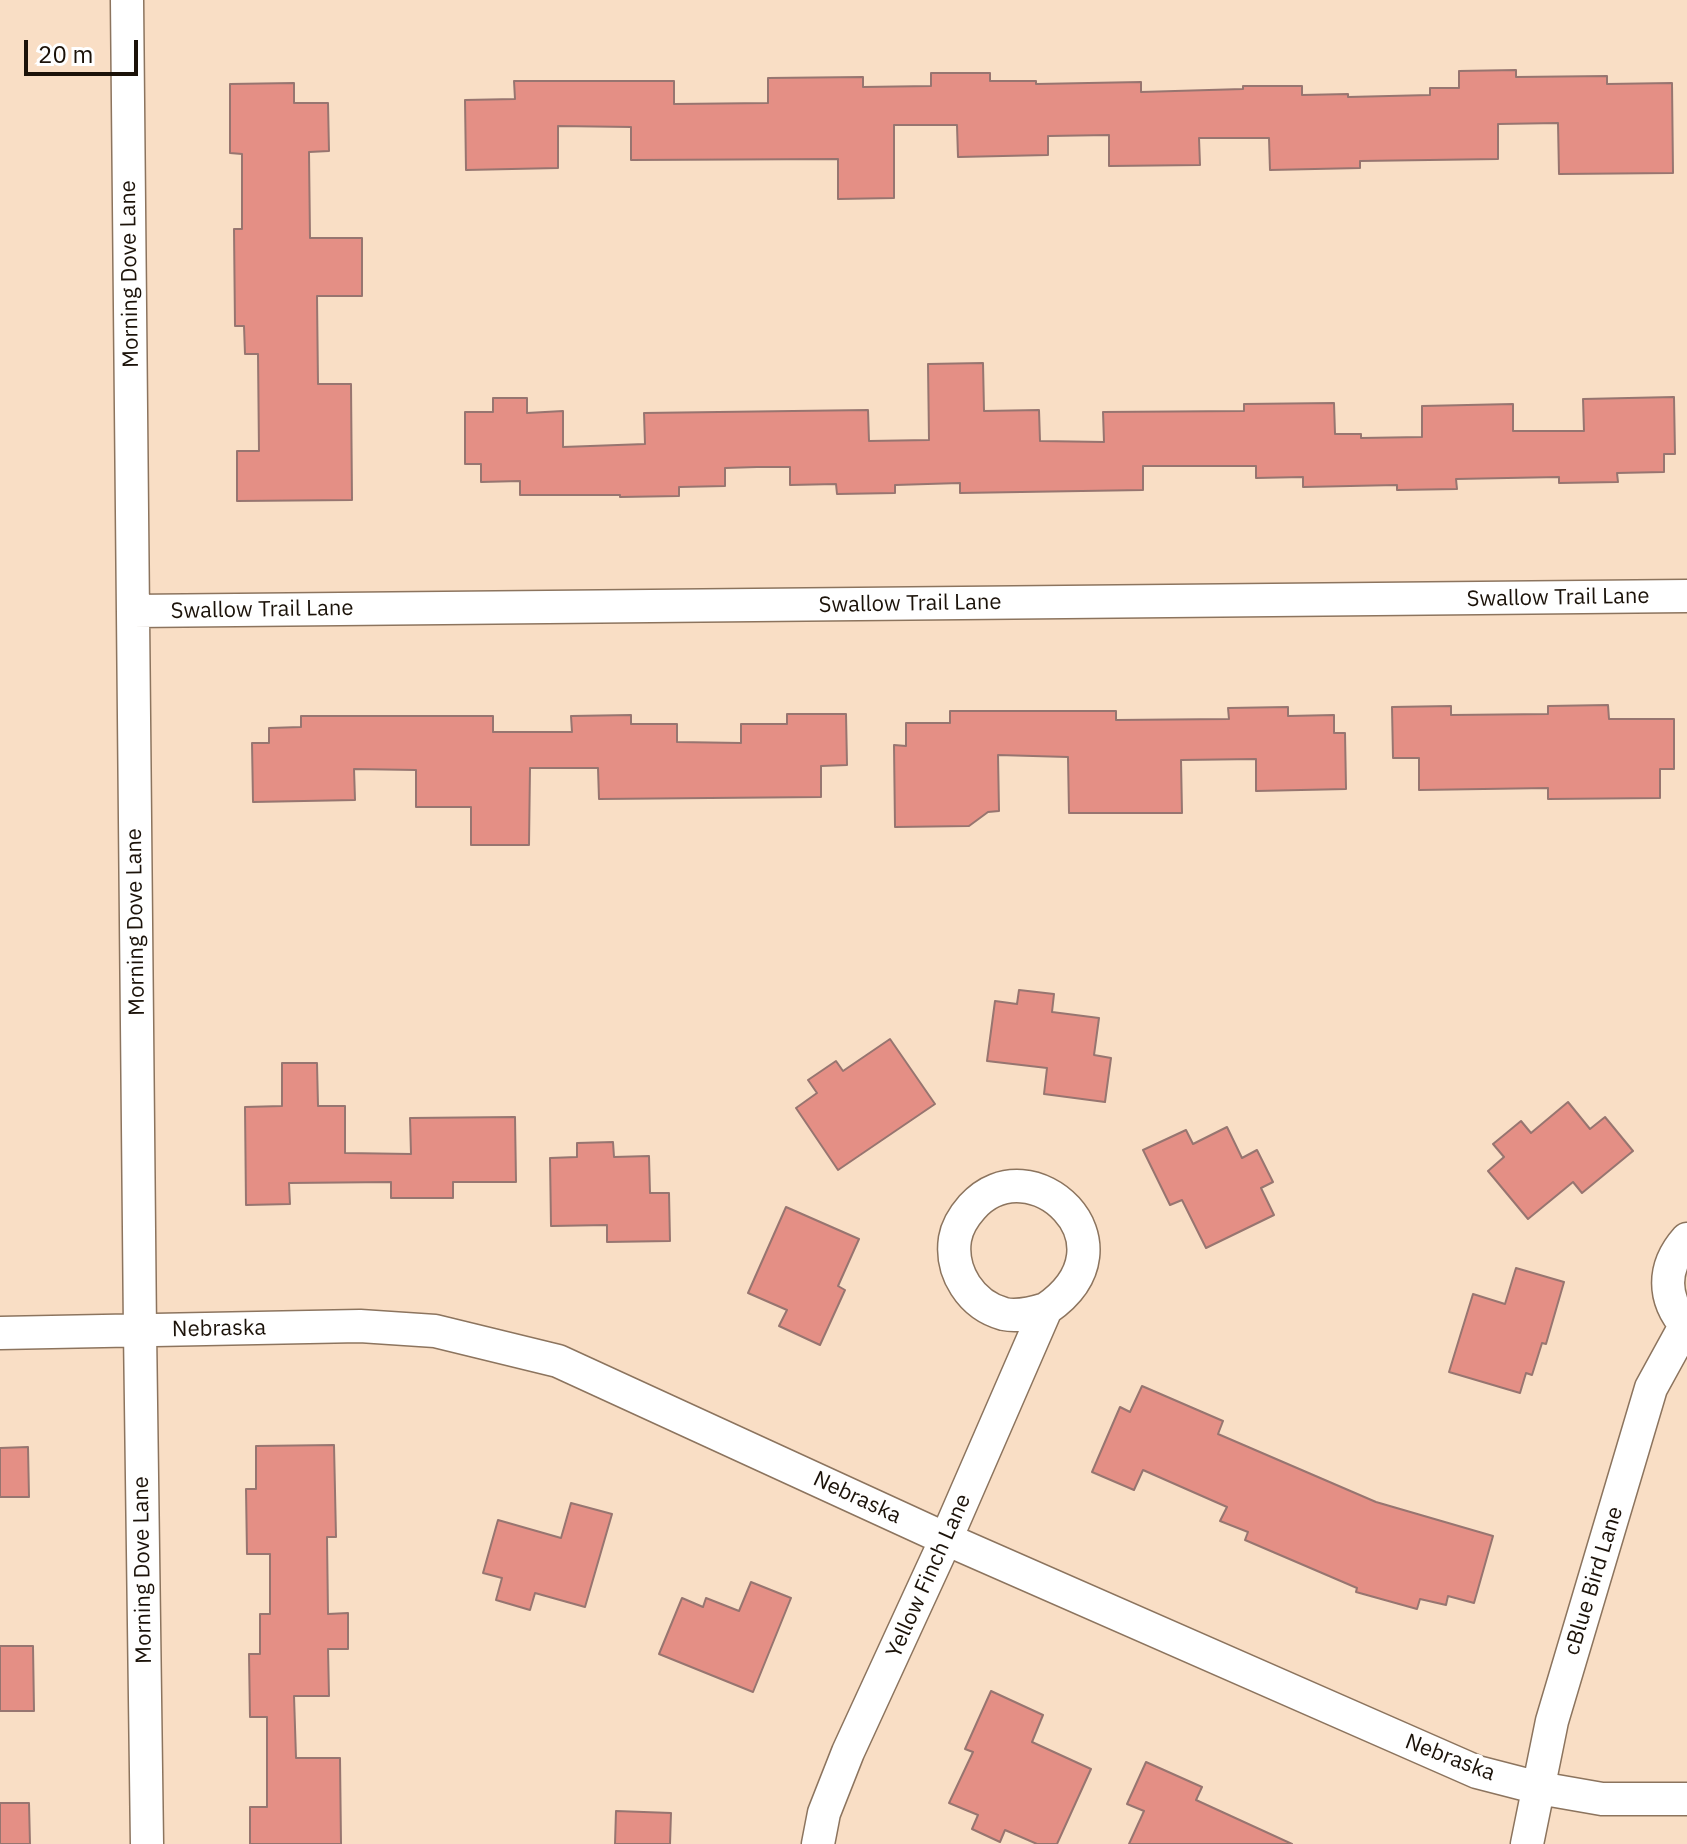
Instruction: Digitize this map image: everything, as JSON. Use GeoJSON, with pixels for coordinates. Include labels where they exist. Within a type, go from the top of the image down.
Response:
{"type":"FeatureCollection","features":[{"type":"Feature","properties":{"kind":"street","name":"Morning Dove Lane"},"geometry":{"type":"LineString","coordinates":[[127,0],[147,1844]]}},
{"type":"Feature","properties":{"kind":"street","name":"Swallow Trail Lane"},"geometry":{"type":"LineString","coordinates":[[133,611],[1687,596]]}},
{"type":"Feature","properties":{"kind":"street","name":"Yellow Finch Lane"},"geometry":{"type":"LineString","coordinates":[[818,1844],[824,1813],[848,1752],[946,1539],[1046,1309],[1063,1298],[1076,1282],[1083,1263],[1083,1240],[1075,1219],[1061,1202],[1042,1191],[1020,1186],[998,1189],[978,1200],[963,1216],[955,1237],[954,1258],[960,1278],[971,1294],[987,1307],[1006,1314],[1027,1315],[1046,1309]]}},
{"type":"Feature","properties":{"kind":"street","name":"cBlue Bird Lane"},"geometry":{"type":"LineString","coordinates":[[1527,1844],[1552,1721],[1651,1388],[1686,1326],[1673,1308],[1668,1289],[1669,1268],[1687,1239]]}},
{"type":"Feature","properties":{"kind":"street","name":"Nebraska"},"geometry":{"type":"LineString","coordinates":[[0,1333],[360,1326],[435,1331],[558,1361],[946,1539],[1477,1772],[1539,1788],[1602,1799],[1687,1799]]}},
{"type":"Feature","properties":{"kind":"building"},"geometry":{"type":"Polygon","coordinates":[[[1516,70],[1516,77],[1607,76],[1607,84],[1672,83],[1673,173],[1559,174],[1558,123],[1498,124],[1498,159],[1360,161],[1360,168],[1270,170],[1269,138],[1199,138],[1200,165],[1109,166],[1109,135],[1048,136],[1048,155],[958,157],[957,125],[894,125],[894,198],[838,199],[838,159],[631,160],[631,127],[558,126],[558,168],[466,170],[465,100],[515,99],[514,81],[674,81],[674,104],[768,103],[768,78],[863,77],[863,87],[931,86],[931,73],[990,73],[990,81],[1036,81],[1036,84],[1141,82],[1141,92],[1302,86],[1302,95],[1348,94],[1348,97],[1430,95],[1430,88],[1459,88],[1459,71],[1516,70]]]}},
{"type":"Feature","properties":{"kind":"building"},"geometry":{"type":"Polygon","coordinates":[[[294,83],[294,103],[328,103],[329,151],[309,152],[310,238],[362,238],[362,296],[317,296],[318,384],[351,384],[352,500],[237,501],[237,451],[259,451],[258,354],[245,354],[244,326],[235,326],[234,229],[242,229],[242,154],[230,153],[230,84],[294,83]]]}},
{"type":"Feature","properties":{"kind":"building"},"geometry":{"type":"Polygon","coordinates":[[[983,363],[984,411],[1039,410],[1040,441],[1104,442],[1103,412],[1244,411],[1244,404],[1334,403],[1335,434],[1361,434],[1361,438],[1422,437],[1422,406],[1513,404],[1513,431],[1584,431],[1583,399],[1674,397],[1675,454],[1664,454],[1664,472],[1617,473],[1618,482],[1559,483],[1559,477],[1456,479],[1457,489],[1397,490],[1397,485],[1303,487],[1303,477],[1256,478],[1256,466],[1143,466],[1143,490],[960,493],[960,483],[895,485],[895,493],[837,494],[836,484],[790,485],[790,467],[757,467],[725,468],[725,486],[679,487],[679,496],[620,497],[520,495],[520,481],[481,482],[481,464],[465,464],[465,412],[493,412],[493,398],[527,398],[527,413],[563,411],[563,447],[645,444],[644,413],[868,410],[869,441],[929,440],[928,364],[983,363]]]}},
{"type":"Feature","properties":{"kind":"building"},"geometry":{"type":"Polygon","coordinates":[[[1608,705],[1609,719],[1674,719],[1674,769],[1660,769],[1660,798],[1548,799],[1548,788],[1419,790],[1419,758],[1393,758],[1392,707],[1451,706],[1451,715],[1548,714],[1548,706],[1608,705]]]}},
{"type":"Feature","properties":{"kind":"building"},"geometry":{"type":"Polygon","coordinates":[[[1288,707],[1288,716],[1334,715],[1334,733],[1345,733],[1346,789],[1256,791],[1256,759],[1181,760],[1182,813],[1069,813],[1068,757],[998,755],[999,811],[988,812],[969,826],[895,827],[894,745],[906,746],[906,723],[950,723],[950,711],[1116,711],[1116,720],[1229,719],[1228,708],[1288,707]]]}},
{"type":"Feature","properties":{"kind":"building"},"geometry":{"type":"Polygon","coordinates":[[[787,714],[846,714],[847,765],[821,766],[821,797],[599,799],[598,768],[530,768],[529,845],[471,845],[471,807],[416,807],[416,770],[354,769],[355,800],[253,802],[252,743],[269,743],[269,728],[301,727],[301,716],[493,716],[493,732],[572,732],[571,716],[631,715],[631,724],[677,724],[677,742],[741,743],[741,724],[787,724],[787,714]]]}},
{"type":"Feature","properties":{"kind":"building"},"geometry":{"type":"Polygon","coordinates":[[[1019,990],[1054,994],[1052,1012],[1099,1018],[1094,1055],[1111,1058],[1105,1102],[1044,1094],[1047,1068],[987,1061],[995,1001],[1017,1004],[1019,990]]]}},
{"type":"Feature","properties":{"kind":"building"},"geometry":{"type":"Polygon","coordinates":[[[890,1039],[935,1104],[838,1170],[796,1108],[817,1093],[808,1080],[836,1061],[843,1071],[890,1039]]]}},
{"type":"Feature","properties":{"kind":"building"},"geometry":{"type":"Polygon","coordinates":[[[282,1063],[317,1063],[318,1106],[345,1106],[345,1153],[411,1154],[410,1118],[515,1117],[516,1182],[453,1182],[453,1198],[391,1198],[391,1182],[289,1183],[290,1204],[246,1205],[245,1107],[282,1106],[282,1063]]]}},
{"type":"Feature","properties":{"kind":"building"},"geometry":{"type":"Polygon","coordinates":[[[1568,1102],[1590,1129],[1605,1117],[1633,1151],[1582,1193],[1573,1182],[1528,1219],[1488,1171],[1504,1157],[1493,1144],[1521,1121],[1531,1133],[1568,1102]]]}},
{"type":"Feature","properties":{"kind":"building"},"geometry":{"type":"Polygon","coordinates":[[[1227,1127],[1242,1158],[1257,1150],[1273,1182],[1261,1188],[1274,1215],[1206,1248],[1182,1200],[1170,1205],[1143,1150],[1186,1130],[1193,1144],[1227,1127]]]}},
{"type":"Feature","properties":{"kind":"building"},"geometry":{"type":"Polygon","coordinates":[[[613,1142],[614,1157],[649,1156],[650,1193],[669,1193],[670,1241],[607,1242],[607,1225],[551,1226],[550,1158],[577,1157],[577,1143],[613,1142]]]}},
{"type":"Feature","properties":{"kind":"building"},"geometry":{"type":"Polygon","coordinates":[[[786,1207],[859,1239],[838,1286],[845,1290],[820,1345],[779,1326],[787,1310],[748,1293],[786,1207]]]}},
{"type":"Feature","properties":{"kind":"building"},"geometry":{"type":"Polygon","coordinates":[[[1516,1268],[1564,1282],[1546,1344],[1542,1343],[1532,1375],[1526,1373],[1520,1393],[1449,1372],[1473,1294],[1505,1304],[1516,1268]]]}},
{"type":"Feature","properties":{"kind":"building"},"geometry":{"type":"Polygon","coordinates":[[[1142,1386],[1223,1421],[1218,1434],[1376,1502],[1493,1536],[1474,1603],[1448,1596],[1446,1605],[1420,1599],[1417,1609],[1356,1592],[1357,1588],[1245,1540],[1248,1532],[1220,1521],[1227,1507],[1143,1470],[1134,1490],[1092,1472],[1120,1407],[1130,1412],[1142,1386]]]}},
{"type":"Feature","properties":{"kind":"building"},"geometry":{"type":"Polygon","coordinates":[[[334,1445],[336,1537],[327,1537],[328,1614],[348,1613],[348,1649],[328,1649],[329,1696],[294,1696],[296,1758],[340,1758],[341,1844],[250,1844],[250,1807],[267,1807],[267,1717],[250,1717],[249,1654],[260,1654],[260,1614],[270,1614],[270,1554],[247,1554],[246,1489],[256,1489],[256,1446],[334,1445]]]}},
{"type":"Feature","properties":{"kind":"building"},"geometry":{"type":"Polygon","coordinates":[[[28,1447],[29,1497],[0,1497],[0,1448],[28,1447]]]}},
{"type":"Feature","properties":{"kind":"building"},"geometry":{"type":"Polygon","coordinates":[[[571,1503],[612,1514],[585,1607],[535,1593],[530,1610],[496,1600],[502,1578],[483,1573],[498,1520],[561,1538],[571,1503]]]}},
{"type":"Feature","properties":{"kind":"building"},"geometry":{"type":"Polygon","coordinates":[[[751,1582],[791,1598],[753,1692],[659,1654],[682,1598],[703,1607],[706,1598],[739,1611],[751,1582]]]}},
{"type":"Feature","properties":{"kind":"building"},"geometry":{"type":"Polygon","coordinates":[[[0,1646],[33,1646],[34,1711],[0,1711],[0,1646]]]}},
{"type":"Feature","properties":{"kind":"building"},"geometry":{"type":"Polygon","coordinates":[[[991,1691],[1043,1715],[1032,1742],[1091,1769],[1057,1844],[1037,1844],[1005,1830],[1000,1842],[972,1829],[978,1815],[949,1803],[973,1752],[965,1749],[991,1691]]]}},
{"type":"Feature","properties":{"kind":"building"},"geometry":{"type":"Polygon","coordinates":[[[1146,1762],[1202,1787],[1196,1800],[1292,1844],[1129,1844],[1144,1811],[1127,1804],[1146,1762]]]}},
{"type":"Feature","properties":{"kind":"building"},"geometry":{"type":"Polygon","coordinates":[[[0,1803],[29,1803],[30,1844],[0,1844],[0,1803]]]}},
{"type":"Feature","properties":{"kind":"building"},"geometry":{"type":"Polygon","coordinates":[[[616,1811],[671,1813],[670,1844],[615,1844],[616,1811]]]}}]}
